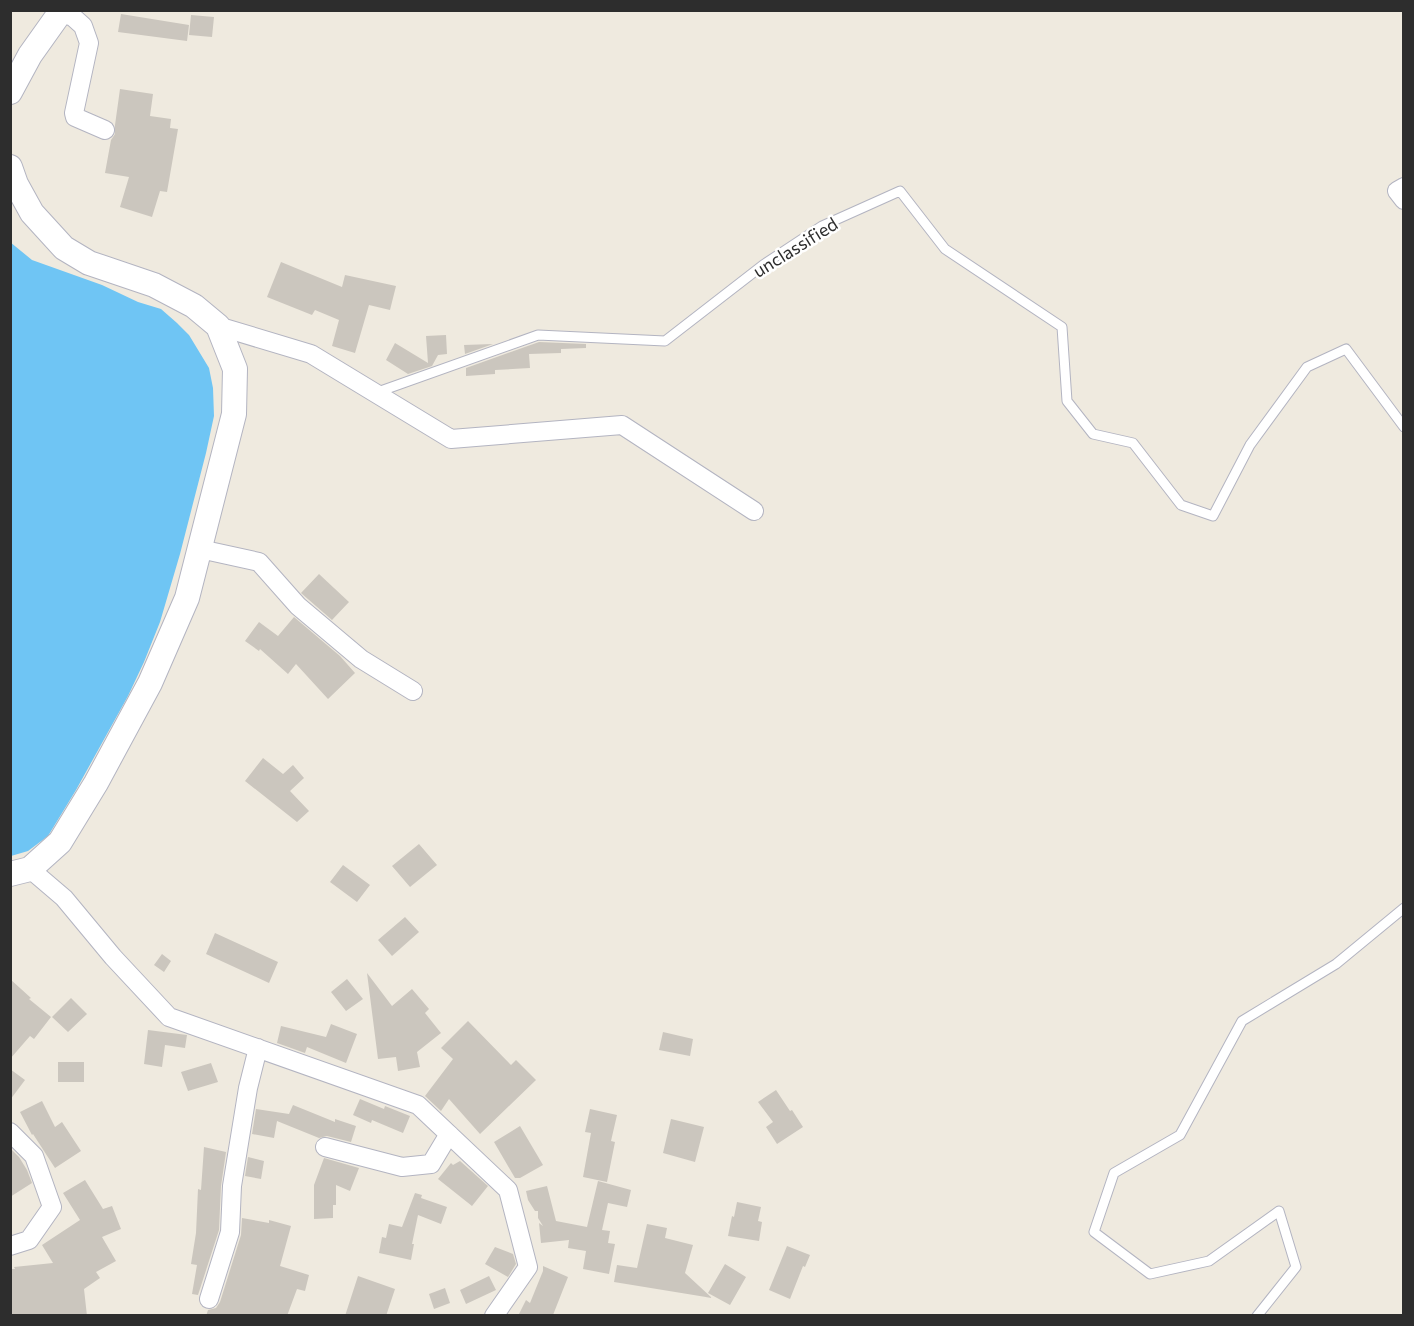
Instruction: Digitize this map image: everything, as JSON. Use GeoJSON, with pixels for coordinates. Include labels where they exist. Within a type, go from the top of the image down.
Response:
{"type":"FeatureCollection","features":[{"type":"Feature","properties":{"kind":"main road"},"geometry":{"type":"LineString","coordinates":[[10,92],[30,55],[62,12]]}},
{"type":"Feature","properties":{"kind":"main road"},"geometry":{"type":"LineString","coordinates":[[10,167],[16,184],[32,213],[64,248],[89,263],[154,285],[194,306],[218,326],[235,369],[234,414],[187,598],[150,683],[96,783],[60,842],[20,872]]}},
{"type":"Feature","properties":{"kind":"street"},"geometry":{"type":"LineString","coordinates":[[62,12],[73,17],[83,26],[89,43],[75,117],[105,130]]}},
{"type":"Feature","properties":{"kind":"street"},"geometry":{"type":"LineString","coordinates":[[1404,188],[1397,191],[1404,200]]}},
{"type":"Feature","properties":{"kind":"street"},"geometry":{"type":"LineString","coordinates":[[218,326],[310,354],[451,439],[622,425],[754,511]]}},
{"type":"Feature","properties":{"kind":"street"},"geometry":{"type":"LineString","coordinates":[[200,549],[259,562],[298,606],[361,659],[413,692]]}},
{"type":"Feature","properties":{"kind":"street"},"geometry":{"type":"LineString","coordinates":[[20,872],[64,898],[113,957],[169,1017],[418,1105],[449,1134],[508,1190],[528,1267],[494,1316]]}},
{"type":"Feature","properties":{"kind":"street"},"geometry":{"type":"LineString","coordinates":[[209,1299],[230,1232],[232,1186],[248,1088],[258,1048]]}},
{"type":"Feature","properties":{"kind":"street"},"geometry":{"type":"LineString","coordinates":[[10,1132],[34,1156],[52,1207],[29,1240],[10,1246]]}},
{"type":"Feature","properties":{"kind":"street"},"geometry":{"type":"LineString","coordinates":[[325,1147],[402,1167],[430,1164],[449,1134]]}},
{"type":"Feature","properties":{"kind":"lane","name":"unclassified"},"geometry":{"type":"LineString","coordinates":[[375,393],[538,335],[665,341],[763,265],[822,226],[900,191],[945,249],[1062,327],[1067,402],[1093,434],[1133,443],[1181,505],[1213,516],[1250,445],[1307,367],[1346,349],[1404,427]]}},
{"type":"Feature","properties":{"kind":"lane"},"geometry":{"type":"LineString","coordinates":[[1257,1316],[1296,1267],[1278,1211],[1209,1262],[1150,1274],[1094,1232],[1114,1173],[1180,1135],[1242,1021],[1336,964],[1404,908]]}},
{"type":"Feature","properties":{"kind":"water"},"geometry":{"type":"Polygon","coordinates":[[[10,242],[32,260],[161,309],[189,335],[209,368],[213,388],[214,416],[180,554],[160,622],[144,662],[128,696],[48,836],[28,851],[11,856],[10,242]]]}},
{"type":"Feature","properties":{"kind":"building"},"geometry":{"type":"Polygon","coordinates":[[[121,14],[189,25],[187,41],[118,32],[121,14]]]}},
{"type":"Feature","properties":{"kind":"building"},"geometry":{"type":"Polygon","coordinates":[[[191,15],[214,17],[212,37],[189,35],[191,15]]]}},
{"type":"Feature","properties":{"kind":"building"},"geometry":{"type":"Polygon","coordinates":[[[120,89],[153,94],[150,116],[171,119],[170,128],[178,129],[167,192],[160,191],[152,217],[120,207],[129,177],[105,173],[111,140],[115,134],[120,89]]]}},
{"type":"Feature","properties":{"kind":"building"},"geometry":{"type":"Polygon","coordinates":[[[281,262],[342,287],[345,275],[396,286],[390,310],[369,305],[355,353],[332,346],[339,320],[315,310],[312,315],[267,297],[281,262]]]}},
{"type":"Feature","properties":{"kind":"building"},"geometry":{"type":"Polygon","coordinates":[[[446,335],[447,354],[438,355],[432,366],[408,374],[386,360],[395,343],[428,363],[426,336],[446,335]]]}},
{"type":"Feature","properties":{"kind":"building"},"geometry":{"type":"Polygon","coordinates":[[[539,342],[586,344],[586,348],[561,349],[561,353],[529,354],[530,368],[495,370],[495,374],[466,376],[466,368],[539,342]]]}},
{"type":"Feature","properties":{"kind":"building"},"geometry":{"type":"Polygon","coordinates":[[[493,344],[465,354],[464,345],[493,344]]]}},
{"type":"Feature","properties":{"kind":"building"},"geometry":{"type":"Polygon","coordinates":[[[319,574],[349,602],[332,620],[301,593],[319,574]]]}},
{"type":"Feature","properties":{"kind":"building"},"geometry":{"type":"Polygon","coordinates":[[[294,617],[340,656],[355,673],[328,699],[296,664],[288,674],[260,649],[259,651],[245,641],[259,622],[278,636],[294,617]]]}},
{"type":"Feature","properties":{"kind":"building"},"geometry":{"type":"Polygon","coordinates":[[[263,758],[283,774],[293,765],[304,778],[290,791],[309,811],[297,822],[245,781],[263,758]]]}},
{"type":"Feature","properties":{"kind":"building"},"geometry":{"type":"Polygon","coordinates":[[[419,844],[437,865],[410,887],[392,866],[419,844]]]}},
{"type":"Feature","properties":{"kind":"building"},"geometry":{"type":"Polygon","coordinates":[[[343,865],[370,885],[357,902],[330,882],[343,865]]]}},
{"type":"Feature","properties":{"kind":"building"},"geometry":{"type":"Polygon","coordinates":[[[405,917],[419,932],[392,956],[378,940],[405,917]]]}},
{"type":"Feature","properties":{"kind":"building"},"geometry":{"type":"Polygon","coordinates":[[[215,933],[278,962],[269,983],[206,954],[215,933]]]}},
{"type":"Feature","properties":{"kind":"building"},"geometry":{"type":"Polygon","coordinates":[[[162,954],[171,961],[164,972],[154,965],[162,954]]]}},
{"type":"Feature","properties":{"kind":"building"},"geometry":{"type":"Polygon","coordinates":[[[367,973],[392,1006],[412,989],[429,1009],[425,1013],[441,1033],[417,1052],[420,1067],[398,1071],[396,1057],[378,1059],[367,973]]]}},
{"type":"Feature","properties":{"kind":"building"},"geometry":{"type":"Polygon","coordinates":[[[10,979],[51,1017],[34,1039],[30,1036],[10,1059],[10,979]]]}},
{"type":"Feature","properties":{"kind":"building"},"geometry":{"type":"Polygon","coordinates":[[[347,979],[363,999],[346,1011],[331,992],[347,979]]]}},
{"type":"Feature","properties":{"kind":"building"},"geometry":{"type":"Polygon","coordinates":[[[71,998],[87,1014],[68,1032],[52,1017],[71,998]]]}},
{"type":"Feature","properties":{"kind":"building"},"geometry":{"type":"Polygon","coordinates":[[[468,1021],[511,1065],[516,1060],[536,1080],[480,1134],[449,1099],[441,1111],[425,1096],[453,1059],[441,1048],[468,1021]]]}},
{"type":"Feature","properties":{"kind":"building"},"geometry":{"type":"Polygon","coordinates":[[[331,1024],[357,1034],[346,1063],[307,1047],[305,1053],[277,1043],[281,1026],[326,1037],[331,1024]]]}},
{"type":"Feature","properties":{"kind":"building"},"geometry":{"type":"Polygon","coordinates":[[[148,1030],[187,1035],[185,1048],[165,1045],[162,1067],[144,1064],[148,1030]]]}},
{"type":"Feature","properties":{"kind":"building"},"geometry":{"type":"Polygon","coordinates":[[[663,1032],[693,1039],[690,1056],[659,1050],[663,1032]]]}},
{"type":"Feature","properties":{"kind":"building"},"geometry":{"type":"Polygon","coordinates":[[[58,1062],[84,1062],[84,1082],[58,1082],[58,1062]]]}},
{"type":"Feature","properties":{"kind":"building"},"geometry":{"type":"Polygon","coordinates":[[[211,1063],[218,1082],[188,1091],[181,1072],[211,1063]]]}},
{"type":"Feature","properties":{"kind":"building"},"geometry":{"type":"Polygon","coordinates":[[[10,1069],[25,1080],[10,1100],[10,1069]]]}},
{"type":"Feature","properties":{"kind":"building"},"geometry":{"type":"Polygon","coordinates":[[[776,1090],[803,1127],[777,1144],[766,1127],[773,1122],[758,1102],[776,1090]]]}},
{"type":"Feature","properties":{"kind":"building"},"geometry":{"type":"Polygon","coordinates":[[[360,1099],[410,1116],[403,1133],[353,1115],[360,1099]]]}},
{"type":"Feature","properties":{"kind":"building"},"geometry":{"type":"Polygon","coordinates":[[[42,1101],[55,1127],[62,1122],[81,1151],[55,1168],[32,1135],[20,1112],[42,1101]]]}},
{"type":"Feature","properties":{"kind":"building"},"geometry":{"type":"Polygon","coordinates":[[[293,1105],[335,1122],[335,1119],[356,1126],[351,1142],[327,1136],[319,1138],[277,1121],[274,1138],[252,1134],[256,1109],[289,1114],[293,1105]]]}},
{"type":"Feature","properties":{"kind":"building"},"geometry":{"type":"Polygon","coordinates":[[[590,1109],[617,1115],[611,1141],[615,1142],[607,1182],[583,1177],[591,1133],[585,1132],[590,1109]]]}},
{"type":"Feature","properties":{"kind":"building"},"geometry":{"type":"Polygon","coordinates":[[[671,1119],[704,1127],[695,1162],[663,1153],[671,1119]]]}},
{"type":"Feature","properties":{"kind":"building"},"geometry":{"type":"Polygon","coordinates":[[[520,1126],[543,1165],[520,1178],[515,1178],[494,1142],[520,1126]]]}},
{"type":"Feature","properties":{"kind":"building"},"geometry":{"type":"Polygon","coordinates":[[[204,1147],[226,1152],[221,1186],[219,1230],[198,1295],[192,1294],[197,1265],[191,1264],[204,1147]]]}},
{"type":"Feature","properties":{"kind":"building"},"geometry":{"type":"Polygon","coordinates":[[[10,1148],[19,1157],[32,1183],[10,1197],[10,1148]]]}},
{"type":"Feature","properties":{"kind":"building"},"geometry":{"type":"Polygon","coordinates":[[[248,1157],[264,1161],[261,1179],[245,1176],[248,1157]]]}},
{"type":"Feature","properties":{"kind":"building"},"geometry":{"type":"Polygon","coordinates":[[[324,1158],[359,1168],[350,1191],[336,1185],[336,1205],[333,1205],[333,1218],[314,1219],[314,1185],[324,1158]]]}},
{"type":"Feature","properties":{"kind":"building"},"geometry":{"type":"Polygon","coordinates":[[[460,1161],[488,1186],[472,1206],[438,1179],[451,1163],[453,1165],[460,1161]]]}},
{"type":"Feature","properties":{"kind":"building"},"geometry":{"type":"Polygon","coordinates":[[[85,1180],[103,1209],[112,1206],[121,1229],[102,1237],[116,1261],[96,1272],[100,1278],[84,1289],[87,1316],[10,1316],[10,1269],[53,1263],[42,1245],[80,1220],[63,1193],[85,1180]]]}},
{"type":"Feature","properties":{"kind":"building"},"geometry":{"type":"Polygon","coordinates":[[[598,1181],[631,1190],[627,1207],[608,1203],[602,1230],[610,1231],[608,1243],[615,1244],[609,1274],[583,1269],[586,1251],[568,1248],[569,1240],[541,1243],[539,1223],[543,1226],[538,1218],[538,1211],[535,1211],[528,1200],[526,1191],[547,1186],[556,1221],[587,1227],[598,1181]]]}},
{"type":"Feature","properties":{"kind":"building"},"geometry":{"type":"Polygon","coordinates":[[[415,1193],[422,1195],[421,1198],[447,1207],[441,1224],[418,1215],[411,1260],[379,1253],[382,1237],[386,1238],[389,1224],[402,1227],[415,1193]]]}},
{"type":"Feature","properties":{"kind":"building"},"geometry":{"type":"Polygon","coordinates":[[[737,1202],[761,1207],[758,1221],[762,1222],[759,1241],[728,1236],[737,1202]]]}},
{"type":"Feature","properties":{"kind":"building"},"geometry":{"type":"Polygon","coordinates":[[[242,1218],[269,1223],[269,1220],[291,1226],[280,1266],[309,1275],[305,1291],[297,1289],[287,1316],[206,1316],[208,1310],[216,1308],[220,1302],[241,1235],[242,1218]]]}},
{"type":"Feature","properties":{"kind":"building"},"geometry":{"type":"Polygon","coordinates":[[[647,1224],[667,1228],[665,1238],[693,1245],[685,1273],[712,1298],[614,1282],[617,1265],[637,1268],[647,1224]]]}},
{"type":"Feature","properties":{"kind":"building"},"geometry":{"type":"Polygon","coordinates":[[[787,1246],[810,1255],[805,1267],[803,1266],[790,1299],[769,1290],[787,1246]]]}},
{"type":"Feature","properties":{"kind":"building"},"geometry":{"type":"Polygon","coordinates":[[[495,1247],[513,1254],[516,1264],[508,1277],[485,1264],[495,1247]]]}},
{"type":"Feature","properties":{"kind":"building"},"geometry":{"type":"Polygon","coordinates":[[[725,1264],[746,1277],[730,1305],[708,1293],[725,1264]]]}},
{"type":"Feature","properties":{"kind":"building"},"geometry":{"type":"Polygon","coordinates":[[[543,1266],[568,1277],[554,1316],[518,1316],[526,1300],[530,1303],[543,1266]]]}},
{"type":"Feature","properties":{"kind":"building"},"geometry":{"type":"Polygon","coordinates":[[[358,1276],[395,1289],[386,1316],[345,1316],[358,1276]]]}},
{"type":"Feature","properties":{"kind":"building"},"geometry":{"type":"Polygon","coordinates":[[[489,1276],[496,1290],[466,1304],[460,1290],[489,1276]]]}},
{"type":"Feature","properties":{"kind":"building"},"geometry":{"type":"Polygon","coordinates":[[[445,1288],[450,1303],[434,1309],[429,1294],[445,1288]]]}}]}
